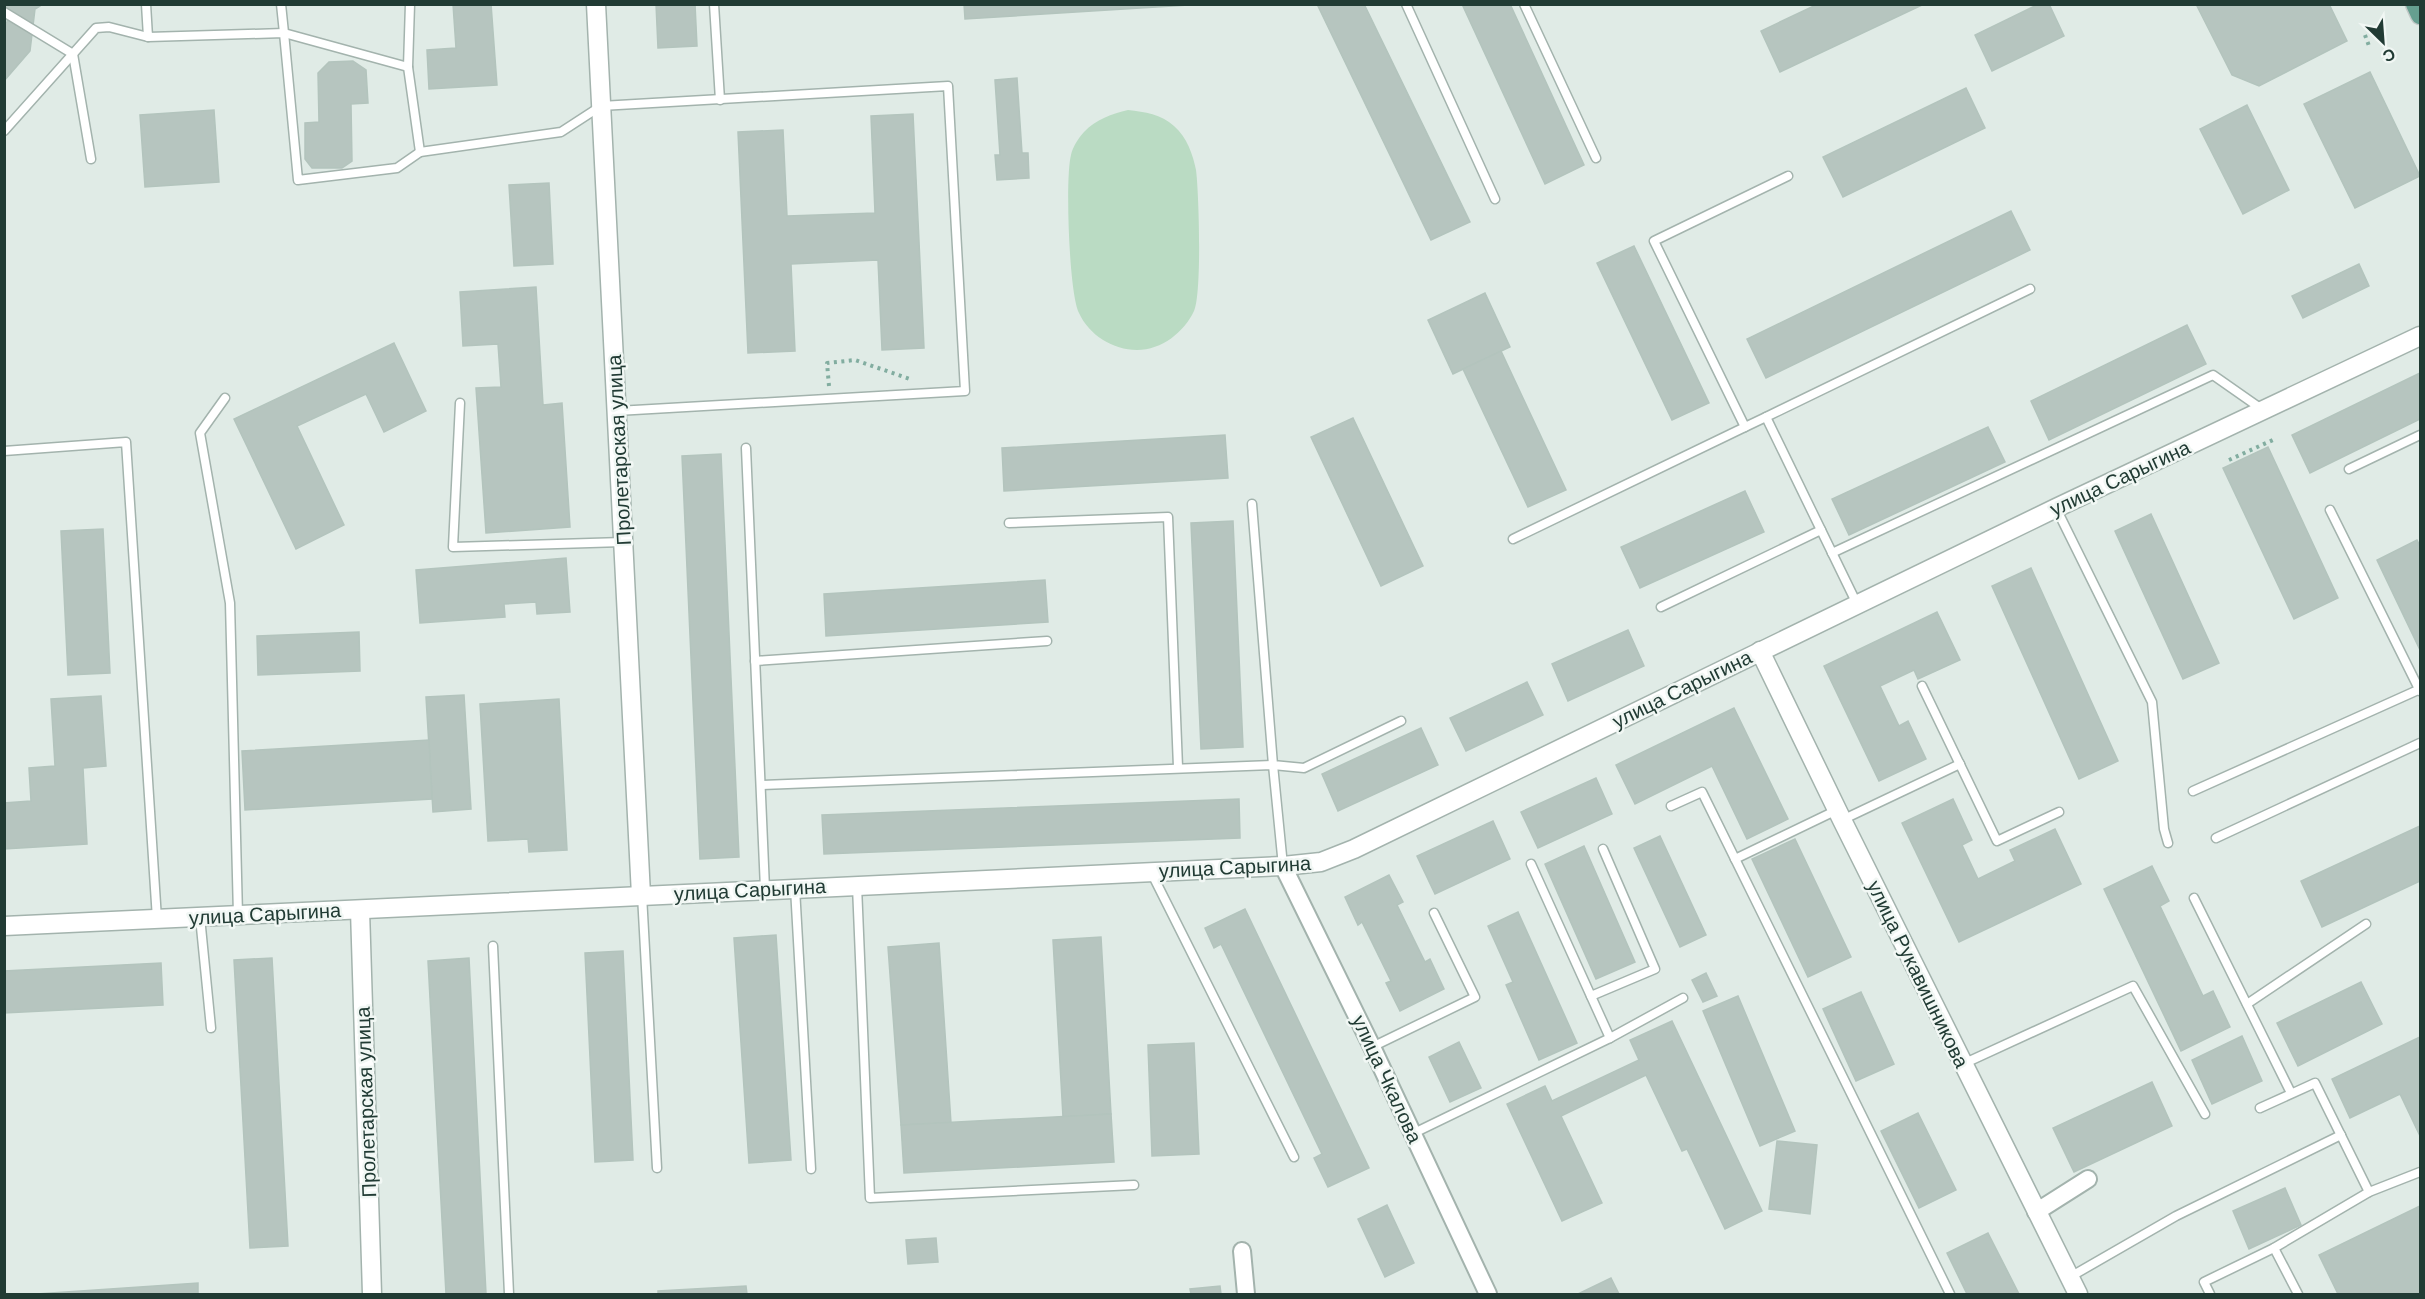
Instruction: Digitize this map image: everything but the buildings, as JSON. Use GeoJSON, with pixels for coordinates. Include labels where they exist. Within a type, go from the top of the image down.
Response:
{"type":"FeatureCollection","features":[{"type":"Feature","properties":{"kind":"main road"},"geometry":{"type":"LineString","coordinates":[[2415,4],[2421,15]]}},
{"type":"Feature","properties":{"kind":"street","name":"Пролетарская улица"},"geometry":{"type":"LineString","coordinates":[[596,4],[642,895]]}},
{"type":"Feature","properties":{"kind":"street","name":"улица Сарыгина"},"geometry":{"type":"LineString","coordinates":[[4,926],[795,887],[1282,866],[1321,862],[1354,849],[2056,508],[2421,336]]}},
{"type":"Feature","properties":{"kind":"street","name":"улица Рукавишникова"},"geometry":{"type":"LineString","coordinates":[[1760,651],[1839,815],[2078,1294]]}},
{"type":"Feature","properties":{"kind":"street","name":"улица Чкалова"},"geometry":{"type":"LineString","coordinates":[[1282,866],[1372,1047],[1488,1294]]}},
{"type":"Feature","properties":{"kind":"street","name":"Пролетарская улица"},"geometry":{"type":"LineString","coordinates":[[360,910],[372,1294]]}},
{"type":"Feature","properties":{"kind":"street"},"geometry":{"type":"LineString","coordinates":[[2036,1212],[2088,1179]]}},
{"type":"Feature","properties":{"kind":"street"},"geometry":{"type":"LineString","coordinates":[[1242,1251],[1246,1294]]}},
{"type":"Feature","properties":{"kind":"lane"},"geometry":{"type":"LineString","coordinates":[[146,4],[148,37]]}},
{"type":"Feature","properties":{"kind":"lane"},"geometry":{"type":"LineString","coordinates":[[281,4],[298,180],[398,168],[420,152],[561,132],[601,106],[948,86],[965,391],[617,411]]}},
{"type":"Feature","properties":{"kind":"lane"},"geometry":{"type":"LineString","coordinates":[[410,4],[408,67],[420,152]]}},
{"type":"Feature","properties":{"kind":"lane"},"geometry":{"type":"LineString","coordinates":[[714,4],[720,100]]}},
{"type":"Feature","properties":{"kind":"lane"},"geometry":{"type":"LineString","coordinates":[[1406,4],[1495,199]]}},
{"type":"Feature","properties":{"kind":"lane"},"geometry":{"type":"LineString","coordinates":[[1524,4],[1596,158]]}},
{"type":"Feature","properties":{"kind":"lane"},"geometry":{"type":"LineString","coordinates":[[4,12],[74,54],[91,159]]}},
{"type":"Feature","properties":{"kind":"lane"},"geometry":{"type":"LineString","coordinates":[[4,131],[96,28],[109,27],[148,37],[284,33],[408,67]]}},
{"type":"Feature","properties":{"kind":"lane"},"geometry":{"type":"LineString","coordinates":[[1745,427],[1654,241],[1788,176]]}},
{"type":"Feature","properties":{"kind":"lane"},"geometry":{"type":"LineString","coordinates":[[1513,539],[2030,290]]}},
{"type":"Feature","properties":{"kind":"lane"},"geometry":{"type":"LineString","coordinates":[[1832,553],[2213,375],[2263,410]]}},
{"type":"Feature","properties":{"kind":"lane"},"geometry":{"type":"LineString","coordinates":[[225,398],[200,434],[230,603],[238,915]]}},
{"type":"Feature","properties":{"kind":"lane"},"geometry":{"type":"LineString","coordinates":[[460,403],[453,547],[623,542]]}},
{"type":"Feature","properties":{"kind":"lane"},"geometry":{"type":"LineString","coordinates":[[1766,417],[1857,604]]}},
{"type":"Feature","properties":{"kind":"lane"},"geometry":{"type":"LineString","coordinates":[[2349,469],[2421,435]]}},
{"type":"Feature","properties":{"kind":"lane"},"geometry":{"type":"LineString","coordinates":[[4,451],[126,442],[157,919]]}},
{"type":"Feature","properties":{"kind":"lane"},"geometry":{"type":"LineString","coordinates":[[746,448],[765,889]]}},
{"type":"Feature","properties":{"kind":"lane"},"geometry":{"type":"LineString","coordinates":[[1252,504],[1282,866]]}},
{"type":"Feature","properties":{"kind":"lane"},"geometry":{"type":"LineString","coordinates":[[2056,508],[2152,702],[2163,829],[2168,843]]}},
{"type":"Feature","properties":{"kind":"lane"},"geometry":{"type":"LineString","coordinates":[[2193,791],[2420,691],[2330,510]]}},
{"type":"Feature","properties":{"kind":"lane"},"geometry":{"type":"LineString","coordinates":[[1009,523],[1168,517],[1178,767]]}},
{"type":"Feature","properties":{"kind":"lane"},"geometry":{"type":"LineString","coordinates":[[1660,607],[1821,530]]}},
{"type":"Feature","properties":{"kind":"lane"},"geometry":{"type":"LineString","coordinates":[[755,661],[1047,641]]}},
{"type":"Feature","properties":{"kind":"lane"},"geometry":{"type":"LineString","coordinates":[[1922,686],[1997,841],[2059,812]]}},
{"type":"Feature","properties":{"kind":"lane"},"geometry":{"type":"LineString","coordinates":[[761,784],[1178,767],[1273,765],[1304,768],[1401,721]]}},
{"type":"Feature","properties":{"kind":"lane"},"geometry":{"type":"LineString","coordinates":[[2216,838],[2421,743]]}},
{"type":"Feature","properties":{"kind":"lane"},"geometry":{"type":"LineString","coordinates":[[1735,859],[1960,764]]}},
{"type":"Feature","properties":{"kind":"lane"},"geometry":{"type":"LineString","coordinates":[[1671,806],[1702,792],[1950,1294]]}},
{"type":"Feature","properties":{"kind":"lane"},"geometry":{"type":"LineString","coordinates":[[1591,996],[1655,969],[1603,849]]}},
{"type":"Feature","properties":{"kind":"lane"},"geometry":{"type":"LineString","coordinates":[[1531,864],[1610,1038]]}},
{"type":"Feature","properties":{"kind":"lane"},"geometry":{"type":"LineString","coordinates":[[1151,872],[1294,1157]]}},
{"type":"Feature","properties":{"kind":"lane"},"geometry":{"type":"LineString","coordinates":[[857,885],[870,1198],[1134,1185]]}},
{"type":"Feature","properties":{"kind":"lane"},"geometry":{"type":"LineString","coordinates":[[795,887],[811,1169]]}},
{"type":"Feature","properties":{"kind":"lane"},"geometry":{"type":"LineString","coordinates":[[642,895],[657,1168]]}},
{"type":"Feature","properties":{"kind":"lane"},"geometry":{"type":"LineString","coordinates":[[2194,898],[2291,1093]]}},
{"type":"Feature","properties":{"kind":"lane"},"geometry":{"type":"LineString","coordinates":[[1372,1047],[1475,997],[1434,913]]}},
{"type":"Feature","properties":{"kind":"lane"},"geometry":{"type":"LineString","coordinates":[[200,917],[211,1028]]}},
{"type":"Feature","properties":{"kind":"lane"},"geometry":{"type":"LineString","coordinates":[[2247,1004],[2366,924]]}},
{"type":"Feature","properties":{"kind":"lane"},"geometry":{"type":"LineString","coordinates":[[493,946],[509,1294]]}},
{"type":"Feature","properties":{"kind":"lane"},"geometry":{"type":"LineString","coordinates":[[1963,1064],[2133,986],[2205,1113]]}},
{"type":"Feature","properties":{"kind":"lane"},"geometry":{"type":"LineString","coordinates":[[1412,1134],[1610,1038],[1683,999]]}},
{"type":"Feature","properties":{"kind":"lane"},"geometry":{"type":"LineString","coordinates":[[2260,1108],[2315,1083],[2369,1192]]}},
{"type":"Feature","properties":{"kind":"lane"},"geometry":{"type":"LineString","coordinates":[[2069,1277],[2176,1216],[2341,1135]]}},
{"type":"Feature","properties":{"kind":"lane"},"geometry":{"type":"LineString","coordinates":[[2210,1294],[2204,1282],[2274,1248],[2369,1192],[2421,1172]]}},
{"type":"Feature","properties":{"kind":"lane"},"geometry":{"type":"LineString","coordinates":[[2274,1248],[2298,1294]]}},
{"type":"Feature","properties":{"kind":"path"},"geometry":{"type":"LineString","coordinates":[[2365,35],[2369,46]]}},
{"type":"Feature","properties":{"kind":"path"},"geometry":{"type":"LineString","coordinates":[[829,399],[827,363],[855,360],[915,380]]}},
{"type":"Feature","properties":{"kind":"path"},"geometry":{"type":"LineString","coordinates":[[2229,460],[2275,439]]}},
{"type":"Feature","properties":{"kind":"green space"},"geometry":{"type":"Polygon","coordinates":[[[1128,110],[1158,116],[1174,126],[1182,135],[1189,146],[1195,164],[1198,199],[1199,265],[1197,301],[1194,311],[1190,319],[1171,338],[1155,347],[1137,350],[1119,347],[1103,340],[1083,321],[1076,302],[1073,284],[1069,235],[1069,168],[1074,146],[1082,134],[1099,120],[1128,110]]]}}]}
